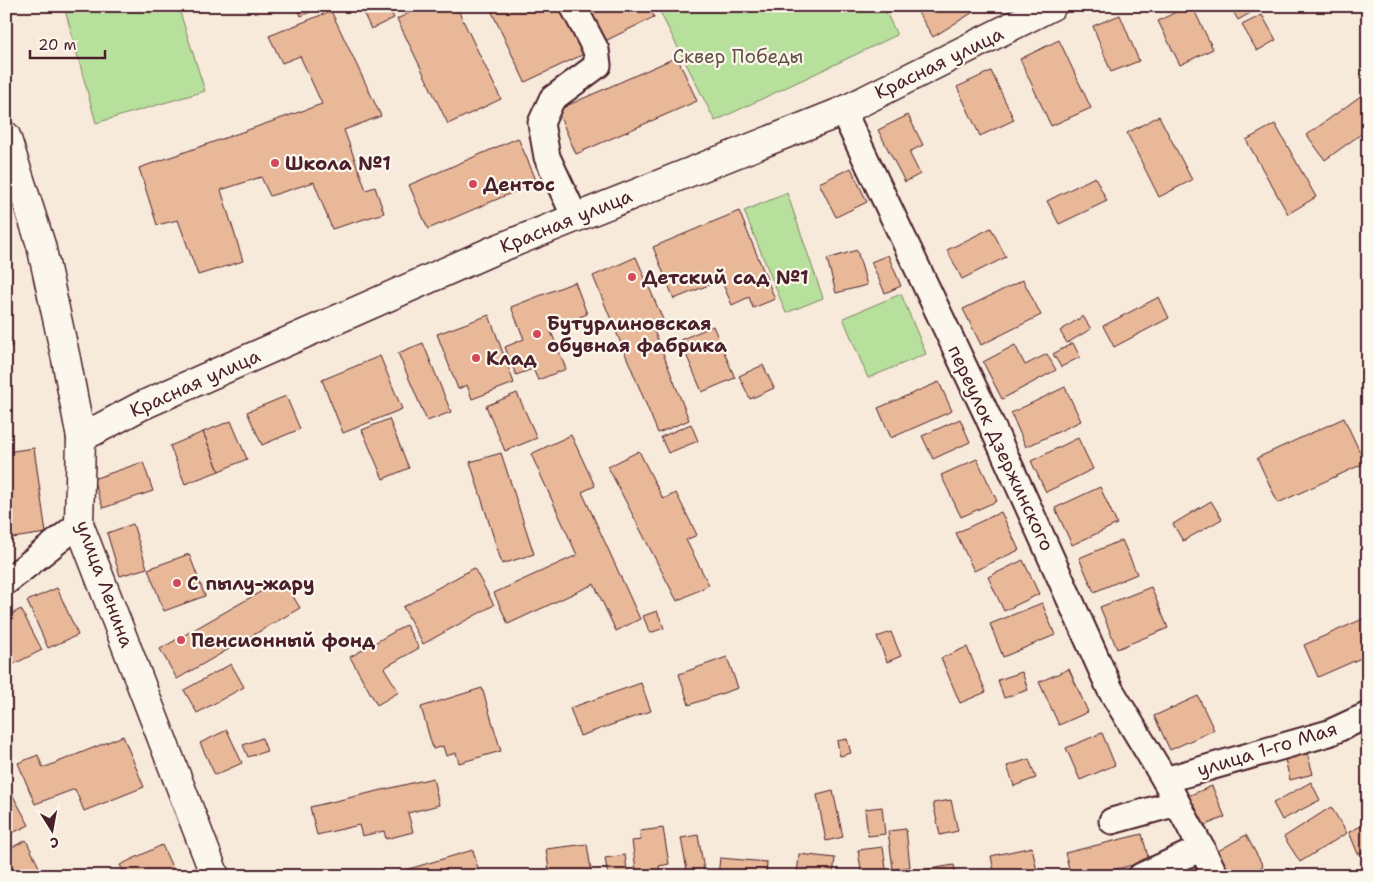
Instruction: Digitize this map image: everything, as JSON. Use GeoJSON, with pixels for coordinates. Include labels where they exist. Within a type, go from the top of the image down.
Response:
{"type":"FeatureCollection","features":[{"type":"Feature","properties":{"kind":"main road","name":"Красная улица"},"geometry":{"type":"LineString","coordinates":[[81,438],[141,406],[492,251],[843,111],[1052,6]]}},
{"type":"Feature","properties":{"kind":"main road","name":"улица Ленина"},"geometry":{"type":"LineString","coordinates":[[6,136],[41,245],[81,438],[79,524],[215,876]]}},
{"type":"Feature","properties":{"kind":"street"},"geometry":{"type":"LineString","coordinates":[[573,6],[596,50],[598,65],[552,99],[541,123],[547,157],[575,217]]}},
{"type":"Feature","properties":{"kind":"street","name":"переулок Дзержинского"},"geometry":{"type":"LineString","coordinates":[[843,111],[987,415],[1110,688],[1165,780],[1216,876]]}},
{"type":"Feature","properties":{"kind":"street"},"geometry":{"type":"LineString","coordinates":[[6,582],[79,524]]}},
{"type":"Feature","properties":{"kind":"street","name":"улица 1-го Мая"},"geometry":{"type":"LineString","coordinates":[[1165,780],[1329,733],[1368,715]]}},
{"type":"Feature","properties":{"kind":"street"},"geometry":{"type":"LineString","coordinates":[[1112,821],[1177,803]]}},
{"type":"Feature","properties":{"kind":"street"},"geometry":{"type":"LineString","coordinates":[[1141,876],[1202,848]]}},
{"type":"Feature","properties":{"kind":"green space"},"geometry":{"type":"Polygon","coordinates":[[[64,6],[178,6],[205,91],[96,123],[64,6]]]}},
{"type":"Feature","properties":{"kind":"green space","name":"Сквер Победы"},"geometry":{"type":"Polygon","coordinates":[[[657,6],[883,6],[897,35],[715,121],[657,6]]]}},
{"type":"Feature","properties":{"kind":"green space"},"geometry":{"type":"Polygon","coordinates":[[[787,193],[823,298],[786,313],[744,211],[787,193]]]}},
{"type":"Feature","properties":{"kind":"green space"},"geometry":{"type":"Polygon","coordinates":[[[901,294],[926,354],[868,378],[843,318],[901,294]]]}},
{"type":"Feature","properties":{"kind":"building"},"geometry":{"type":"Polygon","coordinates":[[[297,6],[324,6],[301,16],[297,6]]]}},
{"type":"Feature","properties":{"kind":"building"},"geometry":{"type":"Polygon","coordinates":[[[360,6],[388,6],[394,18],[371,29],[360,6]]]}},
{"type":"Feature","properties":{"kind":"building"},"geometry":{"type":"Polygon","coordinates":[[[423,6],[456,6],[501,99],[448,124],[397,19],[423,6]]]}},
{"type":"Feature","properties":{"kind":"building"},"geometry":{"type":"Polygon","coordinates":[[[489,6],[561,6],[584,54],[525,82],[489,6]]]}},
{"type":"Feature","properties":{"kind":"building"},"geometry":{"type":"Polygon","coordinates":[[[585,6],[648,6],[654,17],[603,42],[585,6]]]}},
{"type":"Feature","properties":{"kind":"building"},"geometry":{"type":"Polygon","coordinates":[[[914,6],[983,6],[933,37],[914,6]]]}},
{"type":"Feature","properties":{"kind":"building"},"geometry":{"type":"Polygon","coordinates":[[[1188,6],[1192,6],[1213,49],[1180,65],[1158,21],[1188,6]]]}},
{"type":"Feature","properties":{"kind":"building"},"geometry":{"type":"Polygon","coordinates":[[[1230,6],[1262,6],[1238,20],[1230,6]]]}},
{"type":"Feature","properties":{"kind":"building"},"geometry":{"type":"Polygon","coordinates":[[[1359,6],[1368,6],[1368,20],[1359,6]]]}},
{"type":"Feature","properties":{"kind":"building"},"geometry":{"type":"Polygon","coordinates":[[[331,11],[381,116],[344,130],[366,190],[375,187],[384,213],[332,229],[314,182],[270,196],[261,177],[221,190],[243,261],[198,275],[178,220],[157,225],[139,168],[322,104],[300,56],[282,63],[269,36],[331,11]]]}},
{"type":"Feature","properties":{"kind":"building"},"geometry":{"type":"Polygon","coordinates":[[[1120,15],[1139,61],[1111,72],[1093,26],[1120,15]]]}},
{"type":"Feature","properties":{"kind":"building"},"geometry":{"type":"Polygon","coordinates":[[[1262,15],[1276,40],[1257,51],[1242,25],[1262,15]]]}},
{"type":"Feature","properties":{"kind":"building"},"geometry":{"type":"Polygon","coordinates":[[[1059,40],[1091,108],[1051,126],[1020,59],[1059,40]]]}},
{"type":"Feature","properties":{"kind":"building"},"geometry":{"type":"Polygon","coordinates":[[[677,57],[697,101],[576,154],[557,110],[677,57]]]}},
{"type":"Feature","properties":{"kind":"building"},"geometry":{"type":"Polygon","coordinates":[[[991,71],[1014,120],[980,136],[957,87],[991,71]]]}},
{"type":"Feature","properties":{"kind":"building"},"geometry":{"type":"Polygon","coordinates":[[[1366,92],[1368,94],[1368,129],[1325,160],[1307,135],[1366,92]]]}},
{"type":"Feature","properties":{"kind":"building"},"geometry":{"type":"Polygon","coordinates":[[[908,115],[923,145],[909,152],[920,174],[905,182],[878,130],[908,115]]]}},
{"type":"Feature","properties":{"kind":"building"},"geometry":{"type":"Polygon","coordinates":[[[1159,116],[1192,180],[1159,197],[1127,133],[1159,116]]]}},
{"type":"Feature","properties":{"kind":"building"},"geometry":{"type":"Polygon","coordinates":[[[1275,124],[1316,197],[1288,214],[1246,140],[1275,124]]]}},
{"type":"Feature","properties":{"kind":"building","name":"Дентос"},"geometry":{"type":"Polygon","coordinates":[[[518,138],[537,182],[428,229],[409,185],[518,138]]]}},
{"type":"Feature","properties":{"kind":"building"},"geometry":{"type":"Polygon","coordinates":[[[851,168],[867,202],[836,217],[819,183],[851,168]]]}},
{"type":"Feature","properties":{"kind":"building"},"geometry":{"type":"Polygon","coordinates":[[[1095,177],[1107,201],[1059,224],[1047,201],[1095,177]]]}},
{"type":"Feature","properties":{"kind":"building"},"geometry":{"type":"Polygon","coordinates":[[[739,211],[775,299],[753,308],[749,297],[732,305],[721,280],[674,299],[653,247],[739,211]]]}},
{"type":"Feature","properties":{"kind":"building"},"geometry":{"type":"Polygon","coordinates":[[[991,228],[1006,257],[962,279],[947,250],[991,228]]]}},
{"type":"Feature","properties":{"kind":"building"},"geometry":{"type":"Polygon","coordinates":[[[857,250],[867,285],[836,293],[827,259],[857,250]]]}},
{"type":"Feature","properties":{"kind":"building"},"geometry":{"type":"Polygon","coordinates":[[[888,255],[901,286],[885,293],[871,262],[888,255]]]}},
{"type":"Feature","properties":{"kind":"building"},"geometry":{"type":"Polygon","coordinates":[[[636,257],[664,322],[653,328],[689,420],[658,433],[593,276],[636,257]]]}},
{"type":"Feature","properties":{"kind":"building"},"geometry":{"type":"Polygon","coordinates":[[[1023,280],[1041,315],[981,345],[963,309],[1023,280]]]}},
{"type":"Feature","properties":{"kind":"building","name":"Бутурлиновская обувная фабрика"},"geometry":{"type":"Polygon","coordinates":[[[575,282],[587,314],[550,329],[566,369],[538,380],[533,369],[516,375],[505,347],[524,339],[511,307],[575,282]]]}},
{"type":"Feature","properties":{"kind":"building"},"geometry":{"type":"Polygon","coordinates":[[[1159,297],[1169,318],[1114,347],[1103,326],[1159,297]]]}},
{"type":"Feature","properties":{"kind":"building","name":"Клад"},"geometry":{"type":"Polygon","coordinates":[[[489,315],[514,383],[472,399],[467,385],[458,389],[437,334],[489,315]]]}},
{"type":"Feature","properties":{"kind":"building"},"geometry":{"type":"Polygon","coordinates":[[[1083,316],[1091,329],[1067,343],[1060,331],[1083,316]]]}},
{"type":"Feature","properties":{"kind":"building"},"geometry":{"type":"Polygon","coordinates":[[[6,319],[12,346],[6,347],[6,319]]]}},
{"type":"Feature","properties":{"kind":"building"},"geometry":{"type":"Polygon","coordinates":[[[713,326],[735,378],[702,392],[680,340],[713,326]]]}},
{"type":"Feature","properties":{"kind":"building"},"geometry":{"type":"Polygon","coordinates":[[[423,343],[451,412],[427,421],[398,353],[423,343]]]}},
{"type":"Feature","properties":{"kind":"building"},"geometry":{"type":"Polygon","coordinates":[[[1073,343],[1080,357],[1061,367],[1053,354],[1073,343]]]}},
{"type":"Feature","properties":{"kind":"building"},"geometry":{"type":"Polygon","coordinates":[[[1015,345],[1025,365],[1047,354],[1056,370],[1002,399],[983,362],[1015,345]]]}},
{"type":"Feature","properties":{"kind":"building"},"geometry":{"type":"Polygon","coordinates":[[[380,356],[402,409],[343,433],[322,380],[380,356]]]}},
{"type":"Feature","properties":{"kind":"building"},"geometry":{"type":"Polygon","coordinates":[[[763,365],[774,388],[750,399],[739,376],[763,365]]]}},
{"type":"Feature","properties":{"kind":"building"},"geometry":{"type":"Polygon","coordinates":[[[939,382],[952,411],[891,438],[878,408],[939,382]]]}},
{"type":"Feature","properties":{"kind":"building"},"geometry":{"type":"Polygon","coordinates":[[[1065,387],[1081,421],[1026,447],[1011,413],[1065,387]]]}},
{"type":"Feature","properties":{"kind":"building"},"geometry":{"type":"Polygon","coordinates":[[[517,393],[537,438],[505,451],[486,406],[517,393]]]}},
{"type":"Feature","properties":{"kind":"building"},"geometry":{"type":"Polygon","coordinates":[[[286,396],[300,429],[262,445],[247,412],[286,396]]]}},
{"type":"Feature","properties":{"kind":"building"},"geometry":{"type":"Polygon","coordinates":[[[1344,418],[1365,463],[1278,503],[1257,458],[1344,418]]]}},
{"type":"Feature","properties":{"kind":"building"},"geometry":{"type":"Polygon","coordinates":[[[389,419],[409,468],[383,479],[362,430],[389,419]]]}},
{"type":"Feature","properties":{"kind":"building"},"geometry":{"type":"Polygon","coordinates":[[[960,419],[970,442],[933,459],[922,436],[960,419]]]}},
{"type":"Feature","properties":{"kind":"building"},"geometry":{"type":"Polygon","coordinates":[[[231,421],[247,459],[219,471],[203,432],[231,421]]]}},
{"type":"Feature","properties":{"kind":"building"},"geometry":{"type":"Polygon","coordinates":[[[691,424],[698,441],[668,453],[661,437],[691,424]]]}},
{"type":"Feature","properties":{"kind":"building"},"geometry":{"type":"Polygon","coordinates":[[[203,432],[219,471],[185,484],[170,446],[203,432]]]}},
{"type":"Feature","properties":{"kind":"building"},"geometry":{"type":"Polygon","coordinates":[[[571,435],[595,486],[582,492],[640,619],[616,631],[594,584],[508,624],[494,593],[577,555],[531,454],[571,435]]]}},
{"type":"Feature","properties":{"kind":"building"},"geometry":{"type":"Polygon","coordinates":[[[1078,438],[1093,469],[1046,492],[1031,461],[1078,438]]]}},
{"type":"Feature","properties":{"kind":"building"},"geometry":{"type":"Polygon","coordinates":[[[34,448],[46,533],[6,539],[6,452],[34,448]]]}},
{"type":"Feature","properties":{"kind":"building"},"geometry":{"type":"Polygon","coordinates":[[[639,451],[663,499],[676,493],[697,535],[686,540],[709,585],[677,601],[608,467],[639,451]]]}},
{"type":"Feature","properties":{"kind":"building"},"geometry":{"type":"Polygon","coordinates":[[[501,453],[534,554],[502,564],[470,462],[501,453]]]}},
{"type":"Feature","properties":{"kind":"building"},"geometry":{"type":"Polygon","coordinates":[[[977,459],[997,501],[961,517],[941,475],[977,459]]]}},
{"type":"Feature","properties":{"kind":"building"},"geometry":{"type":"Polygon","coordinates":[[[143,462],[153,491],[103,508],[93,479],[143,462]]]}},
{"type":"Feature","properties":{"kind":"building"},"geometry":{"type":"Polygon","coordinates":[[[1100,487],[1117,524],[1072,545],[1055,508],[1100,487]]]}},
{"type":"Feature","properties":{"kind":"building"},"geometry":{"type":"Polygon","coordinates":[[[1211,501],[1222,519],[1183,541],[1173,524],[1211,501]]]}},
{"type":"Feature","properties":{"kind":"building"},"geometry":{"type":"Polygon","coordinates":[[[1001,512],[1019,550],[974,571],[956,533],[1001,512]]]}},
{"type":"Feature","properties":{"kind":"building"},"geometry":{"type":"Polygon","coordinates":[[[133,524],[147,568],[120,576],[107,533],[133,524]]]}},
{"type":"Feature","properties":{"kind":"building"},"geometry":{"type":"Polygon","coordinates":[[[1122,540],[1137,574],[1094,592],[1079,558],[1122,540]]]}},
{"type":"Feature","properties":{"kind":"building","name":"С пылу-жару"},"geometry":{"type":"Polygon","coordinates":[[[189,554],[205,596],[164,611],[148,569],[189,554]]]}},
{"type":"Feature","properties":{"kind":"building"},"geometry":{"type":"Polygon","coordinates":[[[1023,560],[1039,594],[1004,611],[988,577],[1023,560]]]}},
{"type":"Feature","properties":{"kind":"building"},"geometry":{"type":"Polygon","coordinates":[[[474,568],[494,605],[423,644],[403,607],[474,568]]]}},
{"type":"Feature","properties":{"kind":"building"},"geometry":{"type":"Polygon","coordinates":[[[283,579],[300,608],[177,679],[160,649],[283,579]]]}},
{"type":"Feature","properties":{"kind":"building"},"geometry":{"type":"Polygon","coordinates":[[[1151,587],[1168,628],[1117,649],[1100,607],[1151,587]]]}},
{"type":"Feature","properties":{"kind":"building"},"geometry":{"type":"Polygon","coordinates":[[[57,588],[78,635],[48,648],[27,601],[57,588]]]}},
{"type":"Feature","properties":{"kind":"building"},"geometry":{"type":"Polygon","coordinates":[[[1042,603],[1055,635],[1003,657],[990,624],[1042,603]]]}},
{"type":"Feature","properties":{"kind":"building"},"geometry":{"type":"Polygon","coordinates":[[[21,609],[42,650],[8,667],[6,664],[6,617],[21,609]]]}},
{"type":"Feature","properties":{"kind":"building"},"geometry":{"type":"Polygon","coordinates":[[[657,611],[664,628],[650,633],[643,616],[657,611]]]}},
{"type":"Feature","properties":{"kind":"building"},"geometry":{"type":"Polygon","coordinates":[[[1365,618],[1368,624],[1368,655],[1318,677],[1304,645],[1365,618]]]}},
{"type":"Feature","properties":{"kind":"building"},"geometry":{"type":"Polygon","coordinates":[[[406,625],[419,648],[384,668],[399,692],[377,705],[350,657],[406,625]]]}},
{"type":"Feature","properties":{"kind":"building"},"geometry":{"type":"Polygon","coordinates":[[[891,632],[901,656],[887,662],[877,637],[891,632]]]}},
{"type":"Feature","properties":{"kind":"building"},"geometry":{"type":"Polygon","coordinates":[[[967,647],[986,692],[960,703],[941,658],[967,647]]]}},
{"type":"Feature","properties":{"kind":"building"},"geometry":{"type":"Polygon","coordinates":[[[727,657],[738,688],[689,705],[679,674],[727,657]]]}},
{"type":"Feature","properties":{"kind":"building"},"geometry":{"type":"Polygon","coordinates":[[[231,664],[244,687],[197,713],[184,690],[231,664]]]}},
{"type":"Feature","properties":{"kind":"building"},"geometry":{"type":"Polygon","coordinates":[[[1069,669],[1088,712],[1059,725],[1039,682],[1069,669]]]}},
{"type":"Feature","properties":{"kind":"building"},"geometry":{"type":"Polygon","coordinates":[[[1022,672],[1028,690],[1004,698],[998,680],[1022,672]]]}},
{"type":"Feature","properties":{"kind":"building"},"geometry":{"type":"Polygon","coordinates":[[[641,683],[651,711],[580,736],[570,708],[641,683]]]}},
{"type":"Feature","properties":{"kind":"building"},"geometry":{"type":"Polygon","coordinates":[[[482,688],[501,751],[459,763],[456,753],[446,756],[443,746],[433,749],[421,707],[482,688]]]}},
{"type":"Feature","properties":{"kind":"building"},"geometry":{"type":"Polygon","coordinates":[[[1198,696],[1214,730],[1170,750],[1154,716],[1198,696]]]}},
{"type":"Feature","properties":{"kind":"building"},"geometry":{"type":"Polygon","coordinates":[[[227,730],[242,763],[215,775],[200,743],[227,730]]]}},
{"type":"Feature","properties":{"kind":"building"},"geometry":{"type":"Polygon","coordinates":[[[1102,733],[1115,765],[1080,780],[1066,748],[1102,733]]]}},
{"type":"Feature","properties":{"kind":"building"},"geometry":{"type":"Polygon","coordinates":[[[123,736],[144,787],[84,811],[75,789],[35,804],[18,763],[38,755],[43,768],[123,736]]]}},
{"type":"Feature","properties":{"kind":"building"},"geometry":{"type":"Polygon","coordinates":[[[262,738],[267,751],[248,757],[243,745],[262,738]]]}},
{"type":"Feature","properties":{"kind":"building"},"geometry":{"type":"Polygon","coordinates":[[[847,739],[851,753],[840,756],[837,741],[847,739]]]}},
{"type":"Feature","properties":{"kind":"building"},"geometry":{"type":"Polygon","coordinates":[[[1305,745],[1313,774],[1290,780],[1283,751],[1305,745]]]}},
{"type":"Feature","properties":{"kind":"building"},"geometry":{"type":"Polygon","coordinates":[[[1029,759],[1036,778],[1014,786],[1007,766],[1029,759]]]}},
{"type":"Feature","properties":{"kind":"building"},"geometry":{"type":"Polygon","coordinates":[[[433,778],[439,805],[408,813],[413,832],[386,839],[384,831],[362,836],[359,825],[317,835],[310,807],[433,778]]]}},
{"type":"Feature","properties":{"kind":"building"},"geometry":{"type":"Polygon","coordinates":[[[1311,782],[1320,800],[1282,820],[1273,803],[1311,782]]]}},
{"type":"Feature","properties":{"kind":"building"},"geometry":{"type":"Polygon","coordinates":[[[6,783],[29,825],[6,836],[6,783]]]}},
{"type":"Feature","properties":{"kind":"building"},"geometry":{"type":"Polygon","coordinates":[[[1212,786],[1225,817],[1196,829],[1183,798],[1212,786]]]}},
{"type":"Feature","properties":{"kind":"building"},"geometry":{"type":"Polygon","coordinates":[[[833,791],[843,837],[826,841],[817,795],[833,791]]]}},
{"type":"Feature","properties":{"kind":"building"},"geometry":{"type":"Polygon","coordinates":[[[951,800],[958,831],[940,835],[933,803],[951,800]]]}},
{"type":"Feature","properties":{"kind":"building"},"geometry":{"type":"Polygon","coordinates":[[[882,807],[885,834],[868,836],[865,809],[882,807]]]}},
{"type":"Feature","properties":{"kind":"building"},"geometry":{"type":"Polygon","coordinates":[[[1331,807],[1347,833],[1300,862],[1284,837],[1331,807]]]}},
{"type":"Feature","properties":{"kind":"building"},"geometry":{"type":"Polygon","coordinates":[[[1363,825],[1368,836],[1368,850],[1358,854],[1349,832],[1363,825]]]}},
{"type":"Feature","properties":{"kind":"building"},"geometry":{"type":"Polygon","coordinates":[[[663,828],[669,864],[659,866],[660,873],[637,876],[632,841],[641,840],[640,831],[663,828]]]}},
{"type":"Feature","properties":{"kind":"building"},"geometry":{"type":"Polygon","coordinates":[[[906,829],[910,867],[893,869],[888,831],[906,829]]]}},
{"type":"Feature","properties":{"kind":"building"},"geometry":{"type":"Polygon","coordinates":[[[1142,834],[1149,861],[1089,876],[1071,876],[1065,853],[1142,834]]]}},
{"type":"Feature","properties":{"kind":"building"},"geometry":{"type":"Polygon","coordinates":[[[698,835],[705,876],[688,876],[681,838],[698,835]]]}},
{"type":"Feature","properties":{"kind":"building"},"geometry":{"type":"Polygon","coordinates":[[[1246,835],[1263,866],[1247,876],[1226,876],[1213,854],[1246,835]]]}},
{"type":"Feature","properties":{"kind":"building"},"geometry":{"type":"Polygon","coordinates":[[[26,840],[39,867],[23,876],[6,876],[6,848],[7,850],[26,840]]]}},
{"type":"Feature","properties":{"kind":"building"},"geometry":{"type":"Polygon","coordinates":[[[587,844],[592,876],[550,876],[546,849],[587,844]]]}},
{"type":"Feature","properties":{"kind":"building"},"geometry":{"type":"Polygon","coordinates":[[[162,845],[176,876],[126,876],[120,865],[162,845]]]}},
{"type":"Feature","properties":{"kind":"building"},"geometry":{"type":"Polygon","coordinates":[[[883,847],[887,876],[862,876],[858,850],[883,847]]]}},
{"type":"Feature","properties":{"kind":"building"},"geometry":{"type":"Polygon","coordinates":[[[1032,847],[1038,876],[995,876],[991,856],[1032,847]]]}},
{"type":"Feature","properties":{"kind":"building"},"geometry":{"type":"Polygon","coordinates":[[[473,850],[480,876],[385,876],[473,850]]]}},
{"type":"Feature","properties":{"kind":"building"},"geometry":{"type":"Polygon","coordinates":[[[799,854],[835,858],[833,876],[797,876],[799,854]]]}},
{"type":"Feature","properties":{"kind":"building"},"geometry":{"type":"Polygon","coordinates":[[[625,855],[628,876],[608,876],[605,858],[625,855]]]}},
{"type":"Feature","properties":{"kind":"building"},"geometry":{"type":"Polygon","coordinates":[[[720,858],[767,862],[766,876],[718,876],[720,858]]]}},
{"type":"Feature","properties":{"kind":"building"},"geometry":{"type":"Polygon","coordinates":[[[954,865],[956,876],[918,876],[917,871],[954,865]]]}},
{"type":"Feature","properties":{"kind":"building"},"geometry":{"type":"Polygon","coordinates":[[[1288,868],[1294,876],[1278,876],[1288,868]]]}},
{"type":"Feature","properties":{"kind":"place","name":"Школа №1"},"geometry":{"type":"Point","coordinates":[275,163]}},
{"type":"Feature","properties":{"kind":"place","name":"Дентос"},"geometry":{"type":"Point","coordinates":[473,184]}},
{"type":"Feature","properties":{"kind":"place","name":"Детский сад №1"},"geometry":{"type":"Point","coordinates":[632,277]}},
{"type":"Feature","properties":{"kind":"place","name":"Бутурлиновская обувная фабрика"},"geometry":{"type":"Point","coordinates":[537,334]}},
{"type":"Feature","properties":{"kind":"place","name":"Клад"},"geometry":{"type":"Point","coordinates":[476,358]}},
{"type":"Feature","properties":{"kind":"place","name":"С пылу-жару"},"geometry":{"type":"Point","coordinates":[177,583]}},
{"type":"Feature","properties":{"kind":"place","name":"Пенсионный фонд"},"geometry":{"type":"Point","coordinates":[181,640]}}]}
